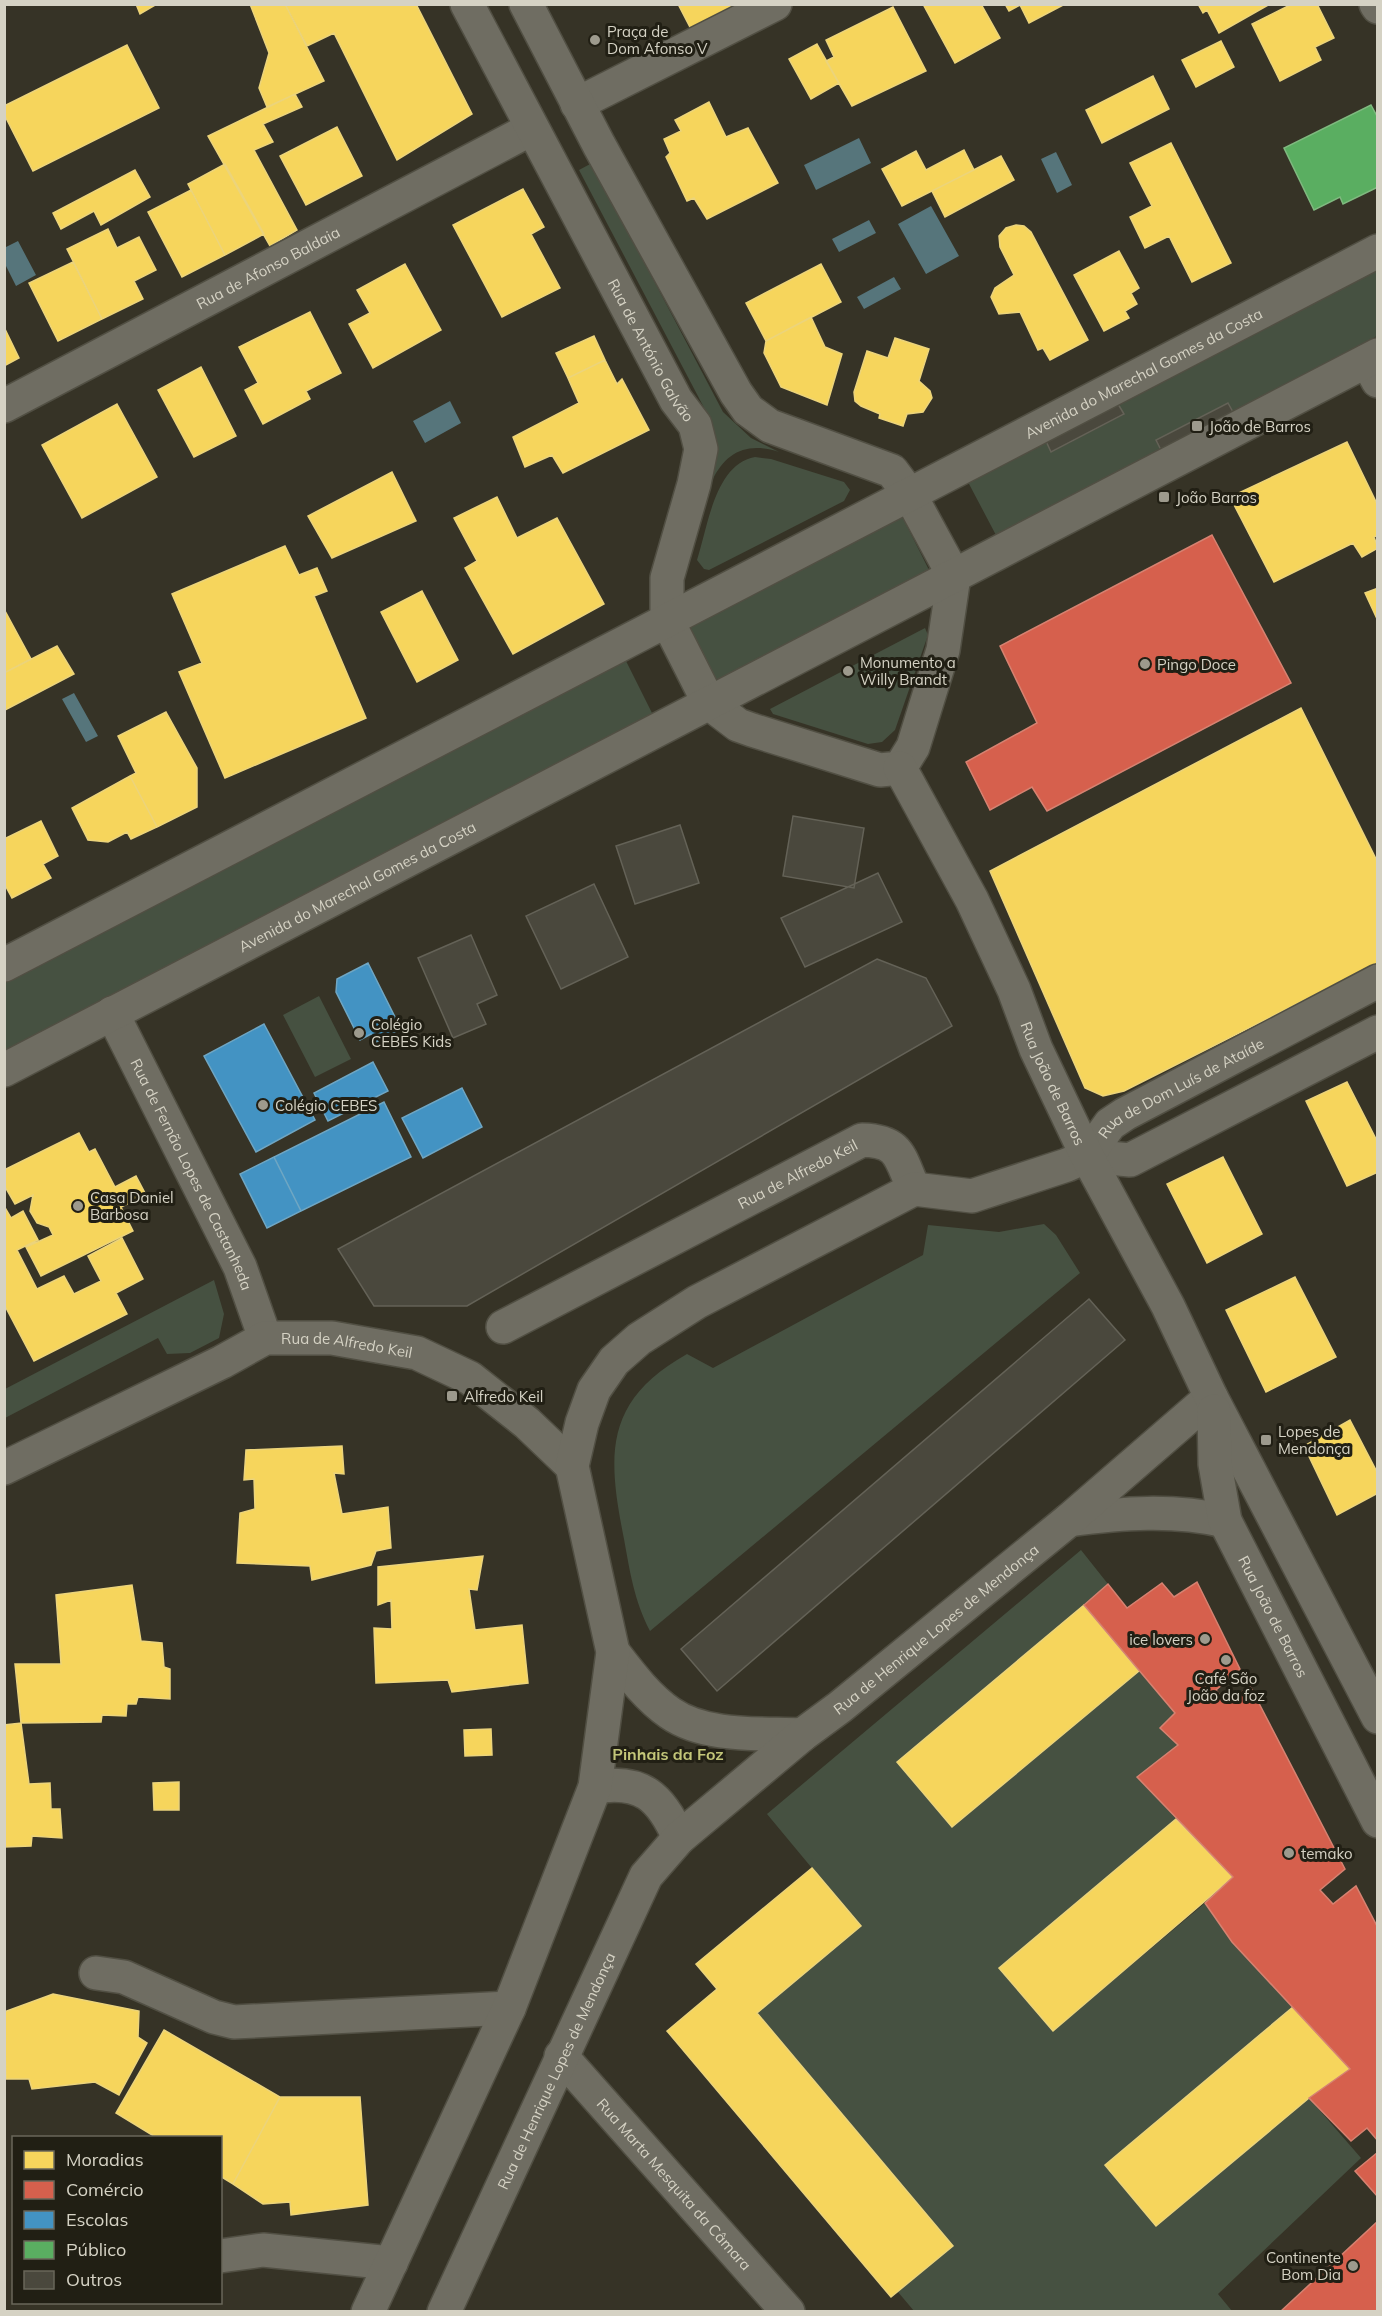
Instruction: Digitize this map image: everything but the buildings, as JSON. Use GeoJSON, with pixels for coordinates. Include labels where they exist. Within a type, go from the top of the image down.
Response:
{"type":"FeatureCollection","features":[{"type":"Feature","properties":{"kind":"street"},"geometry":{"type":"LineString","coordinates":[[467,4],[531,129],[775,4]]}},
{"type":"Feature","properties":{"kind":"street"},"geometry":{"type":"LineString","coordinates":[[526,4],[577,104],[736,393],[748,410],[770,426],[892,471],[910,495],[954,576],[943,650],[914,747],[900,768],[879,770],[738,725],[709,703],[667,620]]}},
{"type":"Feature","properties":{"kind":"street","name":"Rua de Afonso Baldaia"},"geometry":{"type":"LineString","coordinates":[[4,406],[531,129]]}},
{"type":"Feature","properties":{"kind":"street","name":"Rua de António Galvão"},"geometry":{"type":"LineString","coordinates":[[531,129],[676,400],[695,425],[701,449],[694,484],[667,578],[667,620]]}},
{"type":"Feature","properties":{"kind":"street","name":"Avenida do Marechal Gomes da Costa"},"geometry":{"type":"LineString","coordinates":[[4,965],[1377,251]]}},
{"type":"Feature","properties":{"kind":"street","name":"Avenida do Marechal Gomes da Costa"},"geometry":{"type":"LineString","coordinates":[[4,1070],[954,576],[1374,366]]}},
{"type":"Feature","properties":{"kind":"street","name":"Rua João de Barros"},"geometry":{"type":"LineString","coordinates":[[900,768],[972,900],[1014,990],[1036,1049],[1087,1156],[1168,1306],[1211,1397],[1377,1717]]}},
{"type":"Feature","properties":{"kind":"street","name":"Rua de Dom Luís de Ataíde"},"geometry":{"type":"LineString","coordinates":[[1087,1156],[1110,1124],[1125,1114],[1377,981]]}},
{"type":"Feature","properties":{"kind":"street","name":"Rua de Fernão Lopes de Castanheda"},"geometry":{"type":"LineString","coordinates":[[112,1013],[240,1267],[265,1338]]}},
{"type":"Feature","properties":{"kind":"street","name":"Rua de Dom Luís de Ataíde"},"geometry":{"type":"LineString","coordinates":[[1087,1156],[1130,1160],[1375,1039]]}},
{"type":"Feature","properties":{"kind":"street","name":"Rua de Alfredo Keil"},"geometry":{"type":"LineString","coordinates":[[503,1327],[862,1140],[879,1140],[895,1148],[914,1189]]}},
{"type":"Feature","properties":{"kind":"street"},"geometry":{"type":"LineString","coordinates":[[368,2312],[508,2008],[595,1787],[613,1652],[572,1467],[582,1423],[594,1390],[614,1361],[639,1339],[697,1302],[914,1189],[972,1196],[1087,1156]]}},
{"type":"Feature","properties":{"kind":"street","name":"Rua de Alfredo Keil"},"geometry":{"type":"LineString","coordinates":[[4,1468],[222,1362],[265,1338],[332,1338],[417,1353],[471,1378],[527,1423],[572,1467]]}},
{"type":"Feature","properties":{"kind":"street","name":"Rua João de Barros"},"geometry":{"type":"LineString","coordinates":[[1211,1397],[1215,1419],[1215,1464],[1226,1521],[1377,1821]]}},
{"type":"Feature","properties":{"kind":"street","name":"Rua de Henrique Lopes de Mendonça"},"geometry":{"type":"LineString","coordinates":[[444,2312],[646,1876],[679,1838],[802,1735],[840,1707],[1069,1520],[1211,1397]]}},
{"type":"Feature","properties":{"kind":"street"},"geometry":{"type":"LineString","coordinates":[[1069,1520],[1131,1512],[1200,1515],[1226,1521]]}},
{"type":"Feature","properties":{"kind":"street"},"geometry":{"type":"LineString","coordinates":[[613,1652],[641,1688],[680,1719],[724,1730],[802,1735]]}},
{"type":"Feature","properties":{"kind":"street"},"geometry":{"type":"LineString","coordinates":[[595,1787],[614,1784],[642,1790],[657,1800],[665,1810],[679,1838]]}},
{"type":"Feature","properties":{"kind":"street"},"geometry":{"type":"LineString","coordinates":[[96,1973],[124,1977],[214,2017],[234,2022],[508,2008]]}},
{"type":"Feature","properties":{"kind":"street","name":"Rua Marta Mesquita da Câmara"},"geometry":{"type":"LineString","coordinates":[[561,2056],[788,2312]]}},
{"type":"Feature","properties":{"kind":"street"},"geometry":{"type":"LineString","coordinates":[[222,2256],[263,2250],[392,2263]]}},
{"type":"Feature","properties":{"kind":"green space"},"geometry":{"type":"Polygon","coordinates":[[[592,163],[723,412],[751,438],[779,452],[757,448],[739,451],[724,462],[712,481],[716,457],[710,419],[579,170],[592,163]]]}},
{"type":"Feature","properties":{"kind":"green space"},"geometry":{"type":"Polygon","coordinates":[[[1377,268],[1377,336],[1234,414],[1161,438],[1156,441],[1162,452],[997,537],[968,482],[1046,441],[1052,452],[1123,415],[1118,404],[1377,268]]]}},
{"type":"Feature","properties":{"kind":"green space"},"geometry":{"type":"Polygon","coordinates":[[[755,457],[771,459],[844,482],[850,490],[844,501],[709,570],[704,569],[697,560],[715,498],[731,471],[741,462],[755,457]]]}},
{"type":"Feature","properties":{"kind":"green space"},"geometry":{"type":"Polygon","coordinates":[[[902,516],[930,572],[717,681],[689,627],[902,516]]]}},
{"type":"Feature","properties":{"kind":"green space"},"geometry":{"type":"Polygon","coordinates":[[[925,628],[928,635],[895,730],[882,742],[868,744],[773,714],[770,709],[925,628]]]}},
{"type":"Feature","properties":{"kind":"green space"},"geometry":{"type":"Polygon","coordinates":[[[625,659],[653,715],[5,1052],[5,983],[625,659]]]}},
{"type":"Feature","properties":{"kind":"green space"},"geometry":{"type":"Polygon","coordinates":[[[319,996],[351,1059],[315,1077],[283,1015],[319,996]]]}},
{"type":"Feature","properties":{"kind":"green space"},"geometry":{"type":"Polygon","coordinates":[[[1044,1224],[1056,1235],[1080,1273],[650,1631],[633,1586],[615,1481],[618,1432],[626,1411],[640,1391],[660,1372],[687,1354],[713,1368],[923,1255],[928,1225],[999,1232],[1044,1224]]]}},
{"type":"Feature","properties":{"kind":"green space"},"geometry":{"type":"Polygon","coordinates":[[[214,1280],[224,1314],[219,1338],[190,1353],[167,1354],[158,1338],[5,1418],[5,1389],[214,1280]]]}},
{"type":"Feature","properties":{"kind":"green space"},"geometry":{"type":"Polygon","coordinates":[[[1081,1550],[1108,1584],[897,1762],[953,1827],[1139,1671],[1175,1713],[1178,1745],[1138,1777],[1176,1819],[999,1968],[1053,2031],[1205,1903],[1293,2007],[1105,2165],[1156,2226],[1309,2098],[1361,2158],[1218,2294],[1232,2311],[914,2311],[898,2292],[952,2246],[757,2013],[860,1926],[767,1814],[1081,1550]]]}},
{"type":"Feature","properties":{"kind":"water"},"geometry":{"type":"Polygon","coordinates":[[[859,138],[871,163],[816,190],[804,165],[859,138]]]}},
{"type":"Feature","properties":{"kind":"water"},"geometry":{"type":"Polygon","coordinates":[[[1056,152],[1072,185],[1057,193],[1041,159],[1056,152]]]}},
{"type":"Feature","properties":{"kind":"water"},"geometry":{"type":"Polygon","coordinates":[[[931,206],[959,256],[926,274],[898,224],[931,206]]]}},
{"type":"Feature","properties":{"kind":"water"},"geometry":{"type":"Polygon","coordinates":[[[869,220],[876,233],[839,252],[832,239],[869,220]]]}},
{"type":"Feature","properties":{"kind":"water"},"geometry":{"type":"Polygon","coordinates":[[[18,241],[36,275],[16,286],[5,264],[4,248],[18,241]]]}},
{"type":"Feature","properties":{"kind":"water"},"geometry":{"type":"Polygon","coordinates":[[[894,277],[901,289],[864,309],[857,297],[894,277]]]}},
{"type":"Feature","properties":{"kind":"water"},"geometry":{"type":"Polygon","coordinates":[[[450,401],[461,423],[425,443],[413,421],[450,401]]]}},
{"type":"Feature","properties":{"kind":"water"},"geometry":{"type":"Polygon","coordinates":[[[74,693],[98,736],[86,742],[62,699],[74,693]]]}},
{"type":"Feature","properties":{"kind":"place","name":"Praça de Dom Afonso V"},"geometry":{"type":"Point","coordinates":[595,40]}},
{"type":"Feature","properties":{"kind":"place","name":"João de Barros"},"geometry":{"type":"Point","coordinates":[1197,426]}},
{"type":"Feature","properties":{"kind":"place","name":"João Barros"},"geometry":{"type":"Point","coordinates":[1164,497]}},
{"type":"Feature","properties":{"kind":"place","name":"Pingo Doce"},"geometry":{"type":"Point","coordinates":[1145,664]}},
{"type":"Feature","properties":{"kind":"place","name":"Monumento a Willy Brandt"},"geometry":{"type":"Point","coordinates":[848,671]}},
{"type":"Feature","properties":{"kind":"place","name":"Colégio CEBES Kids"},"geometry":{"type":"Point","coordinates":[359,1033]}},
{"type":"Feature","properties":{"kind":"place","name":"Colégio CEBES"},"geometry":{"type":"Point","coordinates":[263,1105]}},
{"type":"Feature","properties":{"kind":"place","name":"Casa Daniel Barbosa"},"geometry":{"type":"Point","coordinates":[78,1206]}},
{"type":"Feature","properties":{"kind":"place","name":"Alfredo Keil"},"geometry":{"type":"Point","coordinates":[452,1396]}},
{"type":"Feature","properties":{"kind":"place","name":"Lopes de Mendonça"},"geometry":{"type":"Point","coordinates":[1266,1440]}},
{"type":"Feature","properties":{"kind":"place","name":"ice lovers"},"geometry":{"type":"Point","coordinates":[1205,1639]}},
{"type":"Feature","properties":{"kind":"place","name":"Café São João da foz"},"geometry":{"type":"Point","coordinates":[1226,1660]}},
{"type":"Feature","properties":{"kind":"place","name":"temako"},"geometry":{"type":"Point","coordinates":[1289,1853]}},
{"type":"Feature","properties":{"kind":"place","name":"Continente Bom Dia"},"geometry":{"type":"Point","coordinates":[1353,2266]}},
{"type":"Feature","properties":{"kind":"district","name":"Pinhais da Foz"},"geometry":{"type":"Point","coordinates":[668,1754]}}]}
